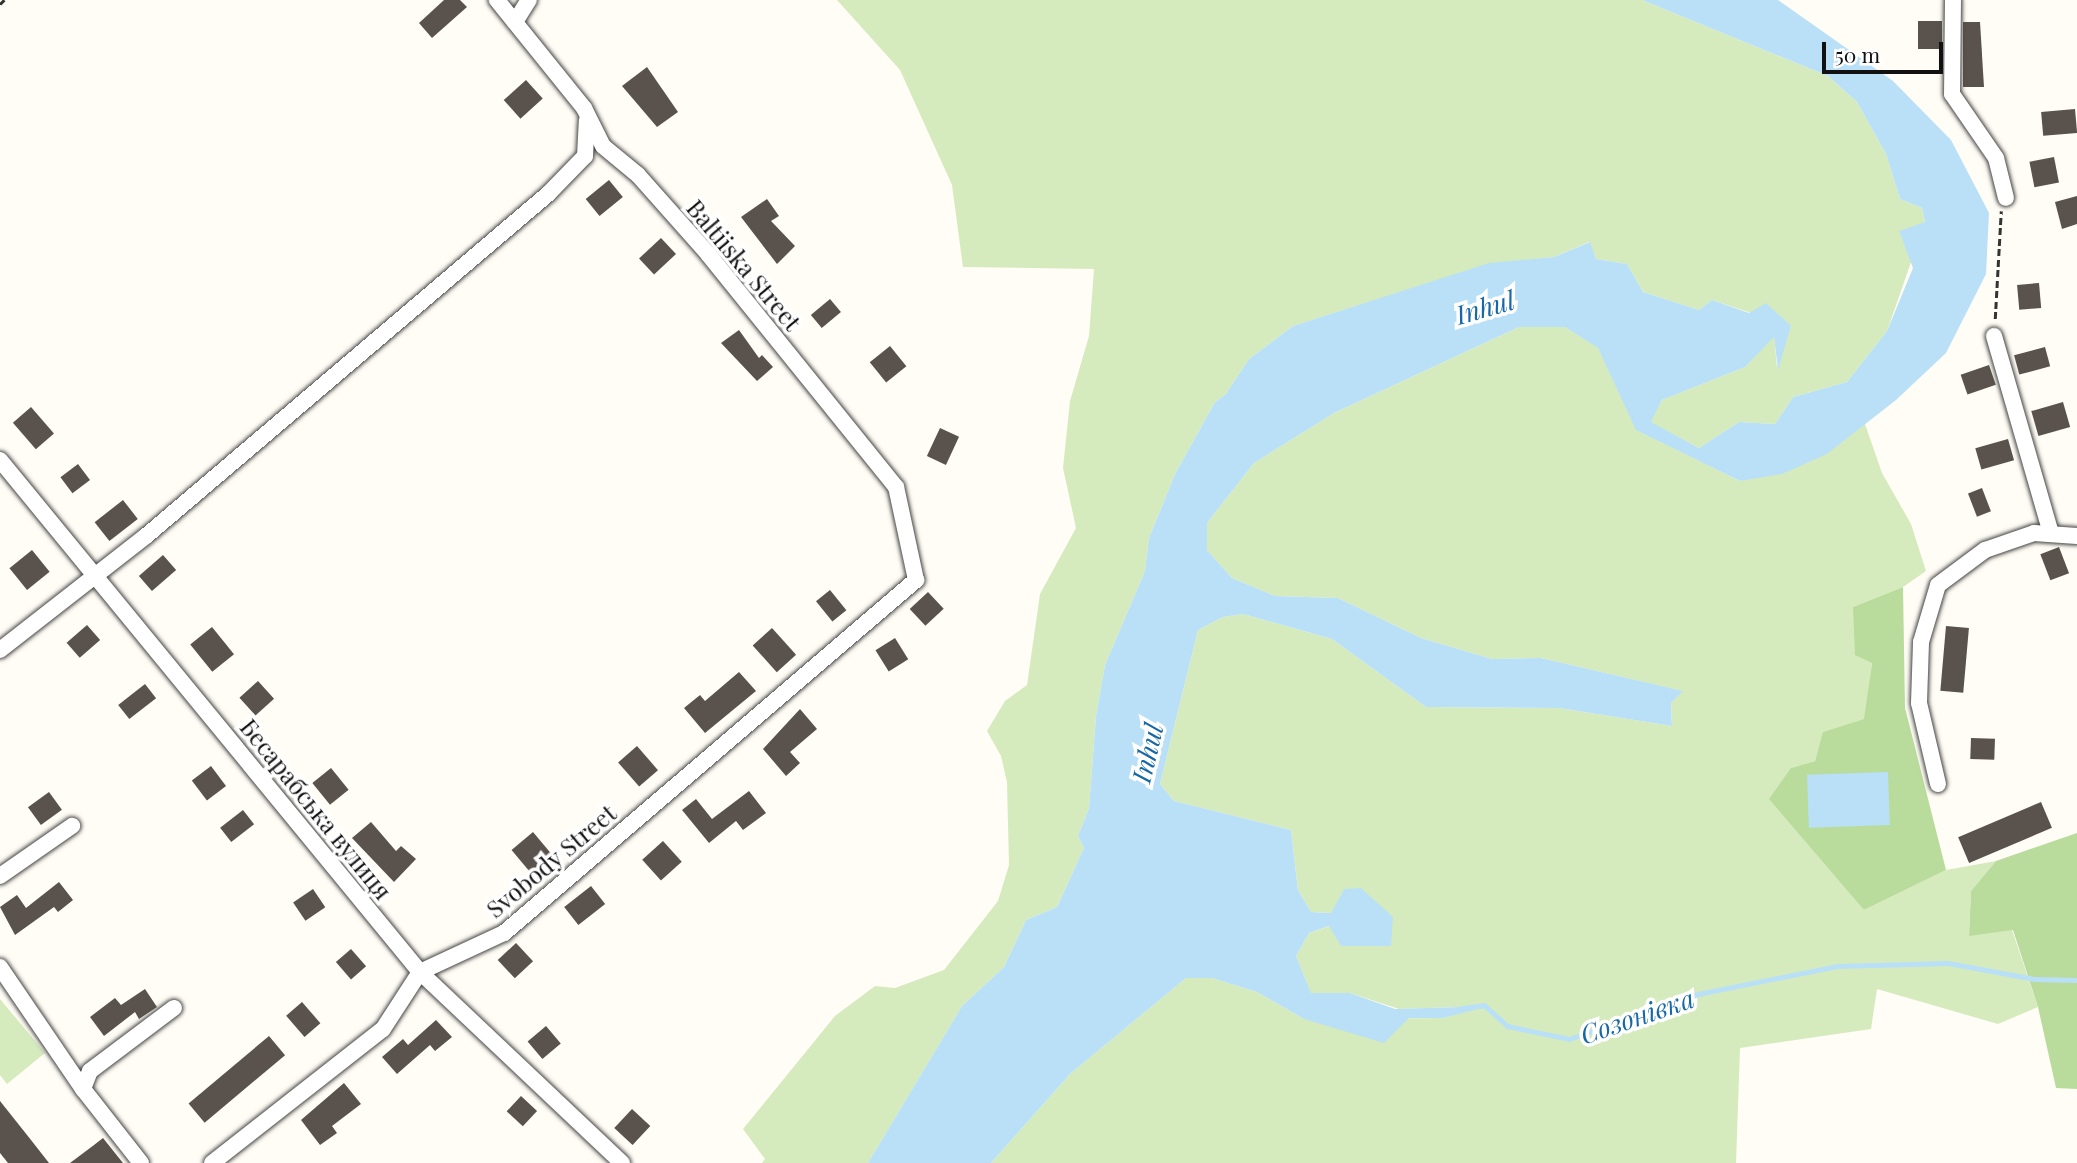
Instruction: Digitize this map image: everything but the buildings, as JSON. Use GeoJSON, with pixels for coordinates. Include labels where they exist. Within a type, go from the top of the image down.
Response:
{"type":"FeatureCollection","features":[{"type":"Feature","properties":{"kind":"street","name":"Baltiiska Street"},"geometry":{"type":"LineString","coordinates":[[497,0],[584,108],[603,146],[638,175],[709,255],[896,487],[916,580]]}},
{"type":"Feature","properties":{"kind":"street"},"geometry":{"type":"LineString","coordinates":[[515,22],[529,0]]}},
{"type":"Feature","properties":{"kind":"street"},"geometry":{"type":"LineString","coordinates":[[1953,0],[1952,94],[1996,158],[2006,198]]}},
{"type":"Feature","properties":{"kind":"street"},"geometry":{"type":"LineString","coordinates":[[0,650],[347,369],[548,194],[585,156],[589,130],[584,108]]}},
{"type":"Feature","properties":{"kind":"street"},"geometry":{"type":"LineString","coordinates":[[1994,336],[2052,533]]}},
{"type":"Feature","properties":{"kind":"street","name":"Бесарабська вулиця"},"geometry":{"type":"LineString","coordinates":[[0,460],[420,972],[622,1163]]}},
{"type":"Feature","properties":{"kind":"street"},"geometry":{"type":"LineString","coordinates":[[1938,784],[1919,703],[1921,642],[1938,585],[1985,550],[2034,533],[2077,536]]}},
{"type":"Feature","properties":{"kind":"street","name":"Svobody Street"},"geometry":{"type":"LineString","coordinates":[[420,972],[504,933],[916,580]]}},
{"type":"Feature","properties":{"kind":"street"},"geometry":{"type":"LineString","coordinates":[[0,876],[72,826]]}},
{"type":"Feature","properties":{"kind":"street"},"geometry":{"type":"LineString","coordinates":[[0,967],[83,1089],[141,1163]]}},
{"type":"Feature","properties":{"kind":"street"},"geometry":{"type":"LineString","coordinates":[[212,1163],[383,1029],[420,972]]}},
{"type":"Feature","properties":{"kind":"street"},"geometry":{"type":"LineString","coordinates":[[83,1089],[90,1071],[174,1008]]}},
{"type":"Feature","properties":{"kind":"path"},"geometry":{"type":"LineString","coordinates":[[0,4],[5,0]]}},
{"type":"Feature","properties":{"kind":"path"},"geometry":{"type":"LineString","coordinates":[[1994,336],[1999,215],[2006,198]]}},
{"type":"Feature","properties":{"kind":"green space"},"geometry":{"type":"Polygon","coordinates":[[[837,0],[1642,0],[1828,76],[1857,102],[1886,154],[1900,199],[1922,208],[1925,222],[1887,331],[1847,382],[1793,397],[1775,424],[1739,422],[1699,448],[1650,422],[1662,400],[1745,367],[1774,336],[1777,368],[1791,326],[1712,300],[1699,310],[1643,292],[1627,264],[1596,259],[1589,242],[1554,257],[1489,264],[1293,326],[1249,359],[1225,395],[1215,402],[1175,474],[1149,538],[1145,571],[1105,665],[1096,716],[1089,808],[1078,836],[1084,848],[1057,907],[1026,920],[1004,967],[962,1006],[868,1163],[762,1163],[765,1159],[743,1129],[835,1016],[875,986],[895,988],[944,970],[998,901],[1009,865],[1007,782],[1001,756],[987,731],[1005,701],[1027,685],[1040,594],[1076,528],[1063,468],[1070,401],[1089,336],[1094,269],[963,267],[952,185],[900,70],[837,0]]]}},
{"type":"Feature","properties":{"kind":"green space"},"geometry":{"type":"Polygon","coordinates":[[[1519,327],[1565,327],[1598,347],[1637,430],[1740,481],[1826,454],[1865,424],[1882,473],[1911,524],[1926,571],[1903,587],[1853,607],[1872,662],[1865,719],[1824,732],[1815,761],[1791,768],[1820,855],[1864,910],[1946,870],[1996,861],[1971,891],[1969,935],[2012,930],[2038,1007],[1998,1024],[1877,989],[1871,1029],[1740,1048],[1736,1163],[991,1163],[1070,1074],[1186,978],[1212,978],[1257,992],[1304,1019],[1443,1018],[1485,1006],[1399,1009],[1350,993],[1311,994],[1296,956],[1309,933],[1330,926],[1344,889],[1332,913],[1311,912],[1298,890],[1291,830],[1174,801],[1160,784],[1198,630],[1223,617],[1243,614],[1332,639],[1426,707],[1559,708],[1672,726],[1671,703],[1682,691],[1541,658],[1492,659],[1421,638],[1338,598],[1275,596],[1232,578],[1207,550],[1207,523],[1254,463],[1334,413],[1519,327]]]}},
{"type":"Feature","properties":{"kind":"green space"},"geometry":{"type":"Polygon","coordinates":[[[1903,587],[1905,708],[1946,870],[1864,910],[1769,799],[1791,768],[1815,761],[1823,732],[1864,719],[1872,663],[1855,655],[1853,607],[1903,587]]]}},
{"type":"Feature","properties":{"kind":"green space"},"geometry":{"type":"Polygon","coordinates":[[[2077,833],[2077,1089],[2056,1088],[2038,1007],[2013,930],[1969,936],[1971,891],[1996,861],[2077,833]]]}},
{"type":"Feature","properties":{"kind":"green space"},"geometry":{"type":"Polygon","coordinates":[[[0,999],[45,1053],[7,1084],[0,1075],[0,999]]]}},
{"type":"Feature","properties":{"kind":"water","name":"Inhul"},"geometry":{"type":"Polygon","coordinates":[[[1642,0],[1778,0],[1893,81],[1951,140],[1989,213],[1986,274],[1946,353],[1896,400],[1827,454],[1782,474],[1740,481],[1636,430],[1598,348],[1565,327],[1519,327],[1334,413],[1254,463],[1207,523],[1207,550],[1232,578],[1275,596],[1338,598],[1421,638],[1492,659],[1541,658],[1683,691],[1671,703],[1672,726],[1559,708],[1426,707],[1332,639],[1243,614],[1223,617],[1198,630],[1160,784],[1174,801],[1291,830],[1298,890],[1311,912],[1331,913],[1344,889],[1361,888],[1393,917],[1391,946],[1341,946],[1329,926],[1309,933],[1296,956],[1311,993],[1350,993],[1395,1009],[1490,1006],[1443,1018],[1409,1018],[1384,1043],[1304,1019],[1257,992],[1212,978],[1186,978],[1070,1074],[991,1163],[868,1163],[962,1006],[1004,967],[1026,920],[1057,907],[1084,848],[1078,836],[1089,808],[1096,716],[1105,665],[1145,571],[1149,538],[1175,474],[1215,402],[1225,395],[1249,359],[1293,326],[1489,263],[1554,257],[1590,242],[1596,259],[1627,264],[1643,292],[1699,310],[1712,300],[1749,313],[1766,303],[1791,326],[1778,370],[1774,337],[1745,367],[1662,400],[1651,422],[1699,448],[1739,422],[1775,424],[1793,397],[1847,382],[1887,331],[1913,268],[1899,231],[1925,222],[1922,208],[1900,199],[1886,154],[1857,102],[1828,76],[1642,0]]]}},
{"type":"Feature","properties":{"kind":"water"},"geometry":{"type":"Polygon","coordinates":[[[1888,772],[1890,825],[1809,828],[1807,775],[1888,772]]]}},
{"type":"Feature","properties":{"kind":"waterway","name":"Созонівка"},"geometry":{"type":"LineString","coordinates":[[1461,1008],[1484,1005],[1507,1026],[1569,1039],[1698,994],[1837,966],[1948,963],[2034,979],[2077,980]]}}]}
